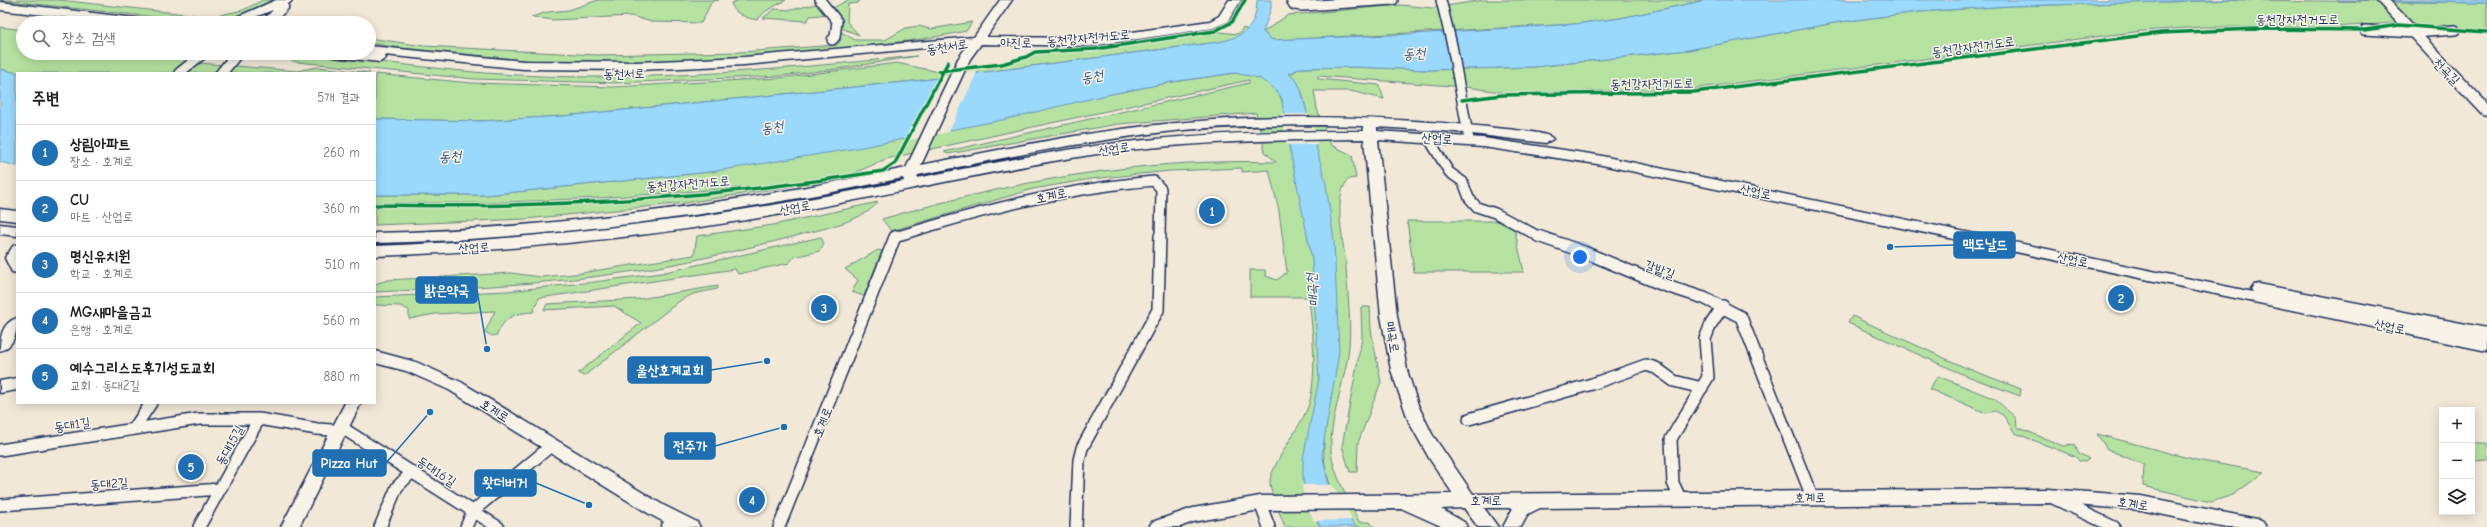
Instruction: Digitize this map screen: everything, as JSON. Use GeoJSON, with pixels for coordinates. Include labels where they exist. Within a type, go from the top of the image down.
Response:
{"type":"FeatureCollection","features":[{"type":"Feature","properties":{"kind":"main road","name":"아진로"},"geometry":{"type":"LineString","coordinates":[[976,41],[1081,42],[1156,33],[1218,23],[1227,15],[1235,0]]}},
{"type":"Feature","properties":{"kind":"main road","name":"천곡길"},"geometry":{"type":"LineString","coordinates":[[2382,0],[2413,31],[2431,55],[2487,111]]}},
{"type":"Feature","properties":{"kind":"main road"},"geometry":{"type":"LineString","coordinates":[[248,16],[289,1]]}},
{"type":"Feature","properties":{"kind":"main road"},"geometry":{"type":"LineString","coordinates":[[273,16],[289,1]]}},
{"type":"Feature","properties":{"kind":"main road"},"geometry":{"type":"LineString","coordinates":[[286,16],[289,1]]}},
{"type":"Feature","properties":{"kind":"main road"},"geometry":{"type":"LineString","coordinates":[[909,186],[914,166],[964,59],[1003,2]]}},
{"type":"Feature","properties":{"kind":"main road"},"geometry":{"type":"LineString","coordinates":[[0,6],[85,16]]}},
{"type":"Feature","properties":{"kind":"main road"},"geometry":{"type":"LineString","coordinates":[[0,13],[25,16]]}},
{"type":"Feature","properties":{"kind":"main road","name":"동천서로"},"geometry":{"type":"LineString","coordinates":[[376,51],[524,65],[638,66],[744,61],[958,40],[976,41]]}},
{"type":"Feature","properties":{"kind":"main road","name":"동천서로"},"geometry":{"type":"LineString","coordinates":[[376,57],[520,71],[635,73],[753,67],[953,46],[976,41]]}},
{"type":"Feature","properties":{"kind":"main road"},"geometry":{"type":"LineString","coordinates":[[222,72],[230,60]]}},
{"type":"Feature","properties":{"kind":"main road","name":"산업로"},"geometry":{"type":"LineString","coordinates":[[376,238],[519,230],[680,213],[798,194],[914,166],[1044,145],[1117,134],[1188,126],[1256,122],[1331,128],[1468,134],[1623,152],[2187,274],[2487,334]]}},
{"type":"Feature","properties":{"kind":"main road","name":"산업로"},"geometry":{"type":"LineString","coordinates":[[376,251],[512,244],[599,236],[762,212],[909,186],[1046,158],[1111,148],[1189,139],[1260,136],[1331,128]]}},
{"type":"Feature","properties":{"kind":"main road","name":"산업로"},"geometry":{"type":"LineString","coordinates":[[1370,129],[1420,136],[1468,134],[1621,162],[2264,300],[2487,345]]}},
{"type":"Feature","properties":{"kind":"main road","name":"매곡로"},"geometry":{"type":"LineString","coordinates":[[1370,129],[1388,302],[1398,367],[1419,425],[1440,463],[1466,500],[1489,527]]}},
{"type":"Feature","properties":{"kind":"main road"},"geometry":{"type":"LineString","coordinates":[[1374,163],[1379,152],[1385,146],[1420,136]]}},
{"type":"Feature","properties":{"kind":"main road"},"geometry":{"type":"LineString","coordinates":[[0,214],[16,216]]}},
{"type":"Feature","properties":{"kind":"main road"},"geometry":{"type":"LineString","coordinates":[[0,229],[16,231]]}},
{"type":"Feature","properties":{"kind":"main road"},"geometry":{"type":"LineString","coordinates":[[0,345],[16,325]]}},
{"type":"Feature","properties":{"kind":"main road","name":"호계로"},"geometry":{"type":"LineString","coordinates":[[378,361],[428,373],[449,383],[552,445],[670,523],[691,527]]}},
{"type":"Feature","properties":{"kind":"main road"},"geometry":{"type":"LineString","coordinates":[[0,387],[16,384]]}},
{"type":"Feature","properties":{"kind":"main road"},"geometry":{"type":"LineString","coordinates":[[290,527],[352,404]]}},
{"type":"Feature","properties":{"kind":"main road","name":"호계로"},"geometry":{"type":"LineString","coordinates":[[1260,503],[2048,496],[2092,498],[2141,503],[2257,527]]}},
{"type":"Feature","properties":{"kind":"main road"},"geometry":{"type":"LineString","coordinates":[[1512,527],[1522,509],[1538,500]]}},
{"type":"Feature","properties":{"kind":"main road"},"geometry":{"type":"LineString","coordinates":[[1400,501],[1440,516],[1458,527]]}},
{"type":"Feature","properties":{"kind":"main road"},"geometry":{"type":"LineString","coordinates":[[1160,527],[1193,515],[1226,507],[1260,503]]}},
{"type":"Feature","properties":{"kind":"street"},"geometry":{"type":"LineString","coordinates":[[820,0],[837,21],[835,38],[832,40]]}},
{"type":"Feature","properties":{"kind":"street"},"geometry":{"type":"LineString","coordinates":[[1291,1],[1303,6],[1393,0]]}},
{"type":"Feature","properties":{"kind":"street"},"geometry":{"type":"LineString","coordinates":[[1441,0],[1462,97],[1468,134]]}},
{"type":"Feature","properties":{"kind":"street"},"geometry":{"type":"LineString","coordinates":[[2365,30],[2455,30]]}},
{"type":"Feature","properties":{"kind":"street"},"geometry":{"type":"LineString","coordinates":[[180,72],[195,60]]}},
{"type":"Feature","properties":{"kind":"street","name":"갈밭길"},"geometry":{"type":"LineString","coordinates":[[1420,136],[1449,172],[1463,182],[1469,198],[1477,207],[1495,213],[1542,238],[1584,252],[1663,285],[1723,306],[1741,316],[1772,399],[1812,497]]}},
{"type":"Feature","properties":{"kind":"street","name":"호계로"},"geometry":{"type":"LineString","coordinates":[[779,527],[895,237],[1044,196],[1115,184],[1154,181],[1161,189],[1158,310],[1082,448],[1079,460],[1076,527]]}},
{"type":"Feature","properties":{"kind":"street"},"geometry":{"type":"LineString","coordinates":[[1681,500],[1674,483],[1671,470],[1671,439],[1702,388],[1708,372],[1705,339],[1711,324],[1723,306]]}},
{"type":"Feature","properties":{"kind":"street"},"geometry":{"type":"LineString","coordinates":[[1469,420],[1592,384],[1646,365],[1652,365],[1659,369],[1670,379],[1702,388]]}},
{"type":"Feature","properties":{"kind":"street"},"geometry":{"type":"LineString","coordinates":[[135,427],[150,404]]}},
{"type":"Feature","properties":{"kind":"street","name":"동대1길"},"geometry":{"type":"LineString","coordinates":[[1,451],[135,427],[199,419],[259,419],[339,431]]}},
{"type":"Feature","properties":{"kind":"street","name":"동대15길"},"geometry":{"type":"LineString","coordinates":[[199,527],[259,419]]}},
{"type":"Feature","properties":{"kind":"street","name":"동대16길"},"geometry":{"type":"LineString","coordinates":[[339,431],[351,432],[498,527]]}},
{"type":"Feature","properties":{"kind":"street"},"geometry":{"type":"LineString","coordinates":[[466,527],[472,511],[552,445]]}},
{"type":"Feature","properties":{"kind":"street"},"geometry":{"type":"LineString","coordinates":[[380,527],[397,487],[412,472]]}},
{"type":"Feature","properties":{"kind":"street","name":"동대2길"},"geometry":{"type":"LineString","coordinates":[[0,505],[220,489]]}},
{"type":"Feature","properties":{"kind":"street"},"geometry":{"type":"LineString","coordinates":[[2048,496],[2114,527]]}},
{"type":"Feature","properties":{"kind":"street"},"geometry":{"type":"LineString","coordinates":[[1260,503],[1269,527]]}},
{"type":"Feature","properties":{"kind":"green space"},"geometry":{"type":"Polygon","coordinates":[[[0,0],[59,0],[202,16],[145,16],[0,0]]]}},
{"type":"Feature","properties":{"kind":"green space"},"geometry":{"type":"Polygon","coordinates":[[[263,0],[273,0],[234,16],[216,16],[243,10],[263,0]]]}},
{"type":"Feature","properties":{"kind":"green space"},"geometry":{"type":"Polygon","coordinates":[[[598,0],[719,0],[712,1],[701,23],[652,22],[631,16],[553,20],[531,17],[548,12],[569,10],[598,0]]]}},
{"type":"Feature","properties":{"kind":"green space"},"geometry":{"type":"Polygon","coordinates":[[[740,0],[786,0],[766,11],[757,20],[745,17],[735,10],[731,3],[740,0]]]}},
{"type":"Feature","properties":{"kind":"green space"},"geometry":{"type":"Polygon","coordinates":[[[848,0],[860,0],[858,3],[848,4],[847,22],[859,35],[841,28],[833,8],[848,0]]]}},
{"type":"Feature","properties":{"kind":"green space"},"geometry":{"type":"Polygon","coordinates":[[[1484,0],[1706,0],[1621,18],[1575,24],[1272,40],[1263,32],[1288,15],[1400,5],[1433,8],[1484,0]]]}},
{"type":"Feature","properties":{"kind":"green space"},"geometry":{"type":"Polygon","coordinates":[[[2238,0],[2487,3],[2487,30],[2395,23],[2332,27],[2202,27],[2142,31],[1690,89],[1507,93],[1466,87],[1318,76],[1318,79],[1379,85],[1384,99],[1351,91],[1314,91],[1317,109],[1331,145],[1352,155],[1356,178],[1349,179],[1344,187],[1341,197],[1340,222],[1346,268],[1350,335],[1346,367],[1332,429],[1332,460],[1338,478],[1359,522],[1370,522],[1374,527],[1356,527],[1340,504],[1329,482],[1324,458],[1325,430],[1306,109],[1299,86],[1289,75],[1300,68],[1353,67],[1428,70],[1534,67],[1688,50],[1840,22],[1918,12],[2010,6],[2238,0]]]}},
{"type":"Feature","properties":{"kind":"green space"},"geometry":{"type":"Polygon","coordinates":[[[820,3],[829,14],[810,16],[807,21],[763,18],[774,9],[791,10],[820,3]]]}},
{"type":"Feature","properties":{"kind":"green space"},"geometry":{"type":"Polygon","coordinates":[[[972,22],[966,31],[928,38],[851,47],[702,60],[591,62],[535,60],[480,57],[376,44],[376,39],[424,46],[597,55],[741,52],[837,45],[841,40],[839,36],[841,32],[855,40],[885,40],[906,28],[918,26],[931,29],[972,22]]]}},
{"type":"Feature","properties":{"kind":"green space"},"geometry":{"type":"Polygon","coordinates":[[[0,27],[16,29],[16,60],[187,60],[182,67],[199,63],[297,71],[318,67],[361,72],[16,73],[0,69],[0,27]]]}},
{"type":"Feature","properties":{"kind":"green space"},"geometry":{"type":"Polygon","coordinates":[[[1243,28],[1248,30],[1238,38],[1219,42],[915,81],[563,116],[482,121],[376,119],[376,74],[472,83],[613,87],[779,78],[897,63],[939,72],[994,66],[1024,60],[1035,53],[1092,51],[1220,32],[1238,34],[1243,28]]]}},
{"type":"Feature","properties":{"kind":"green space"},"geometry":{"type":"Polygon","coordinates":[[[917,56],[844,68],[780,76],[615,83],[475,79],[297,62],[291,60],[362,60],[484,73],[567,77],[617,77],[767,70],[917,56]]]}},
{"type":"Feature","properties":{"kind":"green space"},"geometry":{"type":"Polygon","coordinates":[[[1235,73],[1246,74],[1267,82],[1276,90],[1282,100],[1287,136],[1312,257],[1319,348],[1319,378],[1304,472],[1306,490],[1311,508],[1321,527],[1285,527],[1274,500],[1270,483],[1274,468],[1306,413],[1312,391],[1314,364],[1309,297],[1250,297],[1250,270],[1265,270],[1266,276],[1277,280],[1287,272],[1279,211],[1269,170],[1242,172],[1242,168],[1170,171],[1091,179],[1033,189],[891,231],[882,219],[931,205],[1028,183],[1077,175],[1126,168],[1175,164],[1276,162],[1265,152],[1256,113],[1118,124],[948,154],[944,152],[1249,83],[1249,80],[886,159],[850,175],[764,186],[598,198],[484,203],[376,203],[376,195],[486,195],[710,172],[1172,82],[1235,73]]]}},
{"type":"Feature","properties":{"kind":"green space"},"geometry":{"type":"Polygon","coordinates":[[[794,186],[685,203],[526,219],[376,225],[376,207],[480,207],[584,203],[689,196],[794,186]]]}},
{"type":"Feature","properties":{"kind":"green space"},"geometry":{"type":"Polygon","coordinates":[[[878,202],[862,215],[840,224],[691,261],[649,269],[533,283],[376,292],[376,284],[388,280],[511,273],[541,277],[575,274],[694,255],[697,236],[773,225],[878,202]]]}},
{"type":"Feature","properties":{"kind":"green space"},"geometry":{"type":"Polygon","coordinates":[[[1407,221],[1503,221],[1514,227],[1524,272],[1414,272],[1407,221]]]}},
{"type":"Feature","properties":{"kind":"green space"},"geometry":{"type":"Polygon","coordinates":[[[821,237],[824,244],[819,251],[794,257],[789,263],[738,274],[735,269],[539,298],[533,312],[520,313],[510,317],[503,324],[497,335],[492,336],[485,332],[495,311],[435,314],[409,319],[409,310],[400,306],[376,305],[376,297],[507,291],[661,273],[821,237]]]}},
{"type":"Feature","properties":{"kind":"green space"},"geometry":{"type":"Polygon","coordinates":[[[878,250],[882,251],[864,296],[852,292],[858,280],[845,269],[878,250]]]}},
{"type":"Feature","properties":{"kind":"green space"},"geometry":{"type":"Polygon","coordinates":[[[718,286],[717,289],[693,294],[681,300],[584,376],[578,373],[641,323],[614,306],[544,310],[547,304],[639,299],[718,286]]]}},
{"type":"Feature","properties":{"kind":"green space"},"geometry":{"type":"Polygon","coordinates":[[[1361,307],[1370,307],[1371,330],[1381,382],[1358,443],[1357,472],[1350,472],[1342,446],[1362,338],[1361,307]]]}},
{"type":"Feature","properties":{"kind":"green space"},"geometry":{"type":"Polygon","coordinates":[[[1852,316],[1964,367],[2021,389],[2020,396],[1962,374],[1848,323],[1852,316]]]}},
{"type":"Feature","properties":{"kind":"green space"},"geometry":{"type":"Polygon","coordinates":[[[1938,376],[1995,399],[2016,418],[2017,427],[2063,446],[2075,445],[2079,453],[2089,459],[2085,462],[2079,461],[2076,457],[2015,433],[2003,415],[1995,411],[1986,413],[1929,389],[1938,376]]]}},
{"type":"Feature","properties":{"kind":"green space"},"geometry":{"type":"Polygon","coordinates":[[[2097,434],[2196,460],[2265,472],[2233,495],[2211,502],[2143,486],[2144,465],[2107,449],[2097,434]]]}},
{"type":"Feature","properties":{"kind":"green space"},"geometry":{"type":"Polygon","coordinates":[[[2475,443],[2487,443],[2487,460],[2475,461],[2475,443]]]}},
{"type":"Feature","properties":{"kind":"water","name":"동천"},"geometry":{"type":"Polygon","coordinates":[[[1257,0],[1271,0],[1271,8],[1263,32],[1272,40],[1413,34],[1575,24],[1621,18],[1706,0],[2238,0],[2010,6],[1918,12],[1840,22],[1688,50],[1534,67],[1428,70],[1353,67],[1300,68],[1289,74],[1297,81],[1301,90],[1326,184],[1334,241],[1339,352],[1322,453],[1328,482],[1344,512],[1356,527],[1321,527],[1313,516],[1306,498],[1303,478],[1303,459],[1319,379],[1312,259],[1285,126],[1282,99],[1275,89],[1259,78],[1235,73],[1172,82],[1102,96],[1002,120],[857,148],[710,172],[486,195],[376,195],[376,119],[482,121],[563,116],[915,81],[1219,42],[1236,37],[1247,29],[1254,18],[1257,0]]]}},
{"type":"Feature","properties":{"kind":"water"},"geometry":{"type":"Polygon","coordinates":[[[2337,0],[2487,0],[2487,3],[2337,0]]]}},
{"type":"Feature","properties":{"kind":"water"},"geometry":{"type":"Polygon","coordinates":[[[0,69],[16,73],[16,166],[0,162],[0,69]]]}},
{"type":"Feature","properties":{"kind":"pier"},"geometry":{"type":"Polygon","coordinates":[[[978,70],[949,132],[905,141],[938,76],[978,70]]]}},
{"type":"Feature","properties":{"kind":"pier"},"geometry":{"type":"Polygon","coordinates":[[[1281,114],[1309,114],[1318,144],[1287,145],[1281,114]]]}},
{"type":"Feature","properties":{"kind":"pier"},"geometry":{"type":"Polygon","coordinates":[[[1302,485],[1332,485],[1353,520],[1314,521],[1304,499],[1302,485]]]}},
{"type":"Feature","properties":{"kind":"cycle path","name":"동천강자전거도로"},"geometry":{"type":"LineString","coordinates":[[939,71],[1002,64],[1015,61],[1035,52],[1096,49],[1215,31],[1232,22],[1245,0]]}},
{"type":"Feature","properties":{"kind":"cycle path","name":"동천강자전거도로"},"geometry":{"type":"LineString","coordinates":[[1462,100],[1502,95],[1694,92],[2161,33],[2255,29],[2365,30],[2399,25],[2487,32]]}},
{"type":"Feature","properties":{"kind":"cycle path","name":"동천강자전거도로"},"geometry":{"type":"LineString","coordinates":[[376,205],[446,206],[622,199],[827,180],[883,171],[895,163],[948,62]]}},
{"type":"Feature","properties":{"kind":"place","name":"상림아파트"},"geometry":{"type":"Point","coordinates":[1212,211]}},
{"type":"Feature","properties":{"kind":"place","name":"맥도날드"},"geometry":{"type":"Point","coordinates":[1890,247]}},
{"type":"Feature","properties":{"kind":"place","name":"CU"},"geometry":{"type":"Point","coordinates":[2121,298]}},
{"type":"Feature","properties":{"kind":"place","name":"명신유치원"},"geometry":{"type":"Point","coordinates":[824,308]}},
{"type":"Feature","properties":{"kind":"place","name":"밝은약국"},"geometry":{"type":"Point","coordinates":[487,349]}},
{"type":"Feature","properties":{"kind":"place","name":"울산호계교회"},"geometry":{"type":"Point","coordinates":[767,361]}},
{"type":"Feature","properties":{"kind":"place","name":"Pizza Hut"},"geometry":{"type":"Point","coordinates":[430,412]}},
{"type":"Feature","properties":{"kind":"place","name":"전주가"},"geometry":{"type":"Point","coordinates":[784,427]}},
{"type":"Feature","properties":{"kind":"place","name":"예수그리스도후기성도교회"},"geometry":{"type":"Point","coordinates":[191,467]}},
{"type":"Feature","properties":{"kind":"place","name":"MG새마을금고"},"geometry":{"type":"Point","coordinates":[752,500]}},
{"type":"Feature","properties":{"kind":"place","name":"왓더버거"},"geometry":{"type":"Point","coordinates":[589,505]}},
{"type":"Feature","properties":{"kind":"water label","name":"매곡천"},"geometry":{"type":"Point","coordinates":[1312,290]}}]}
